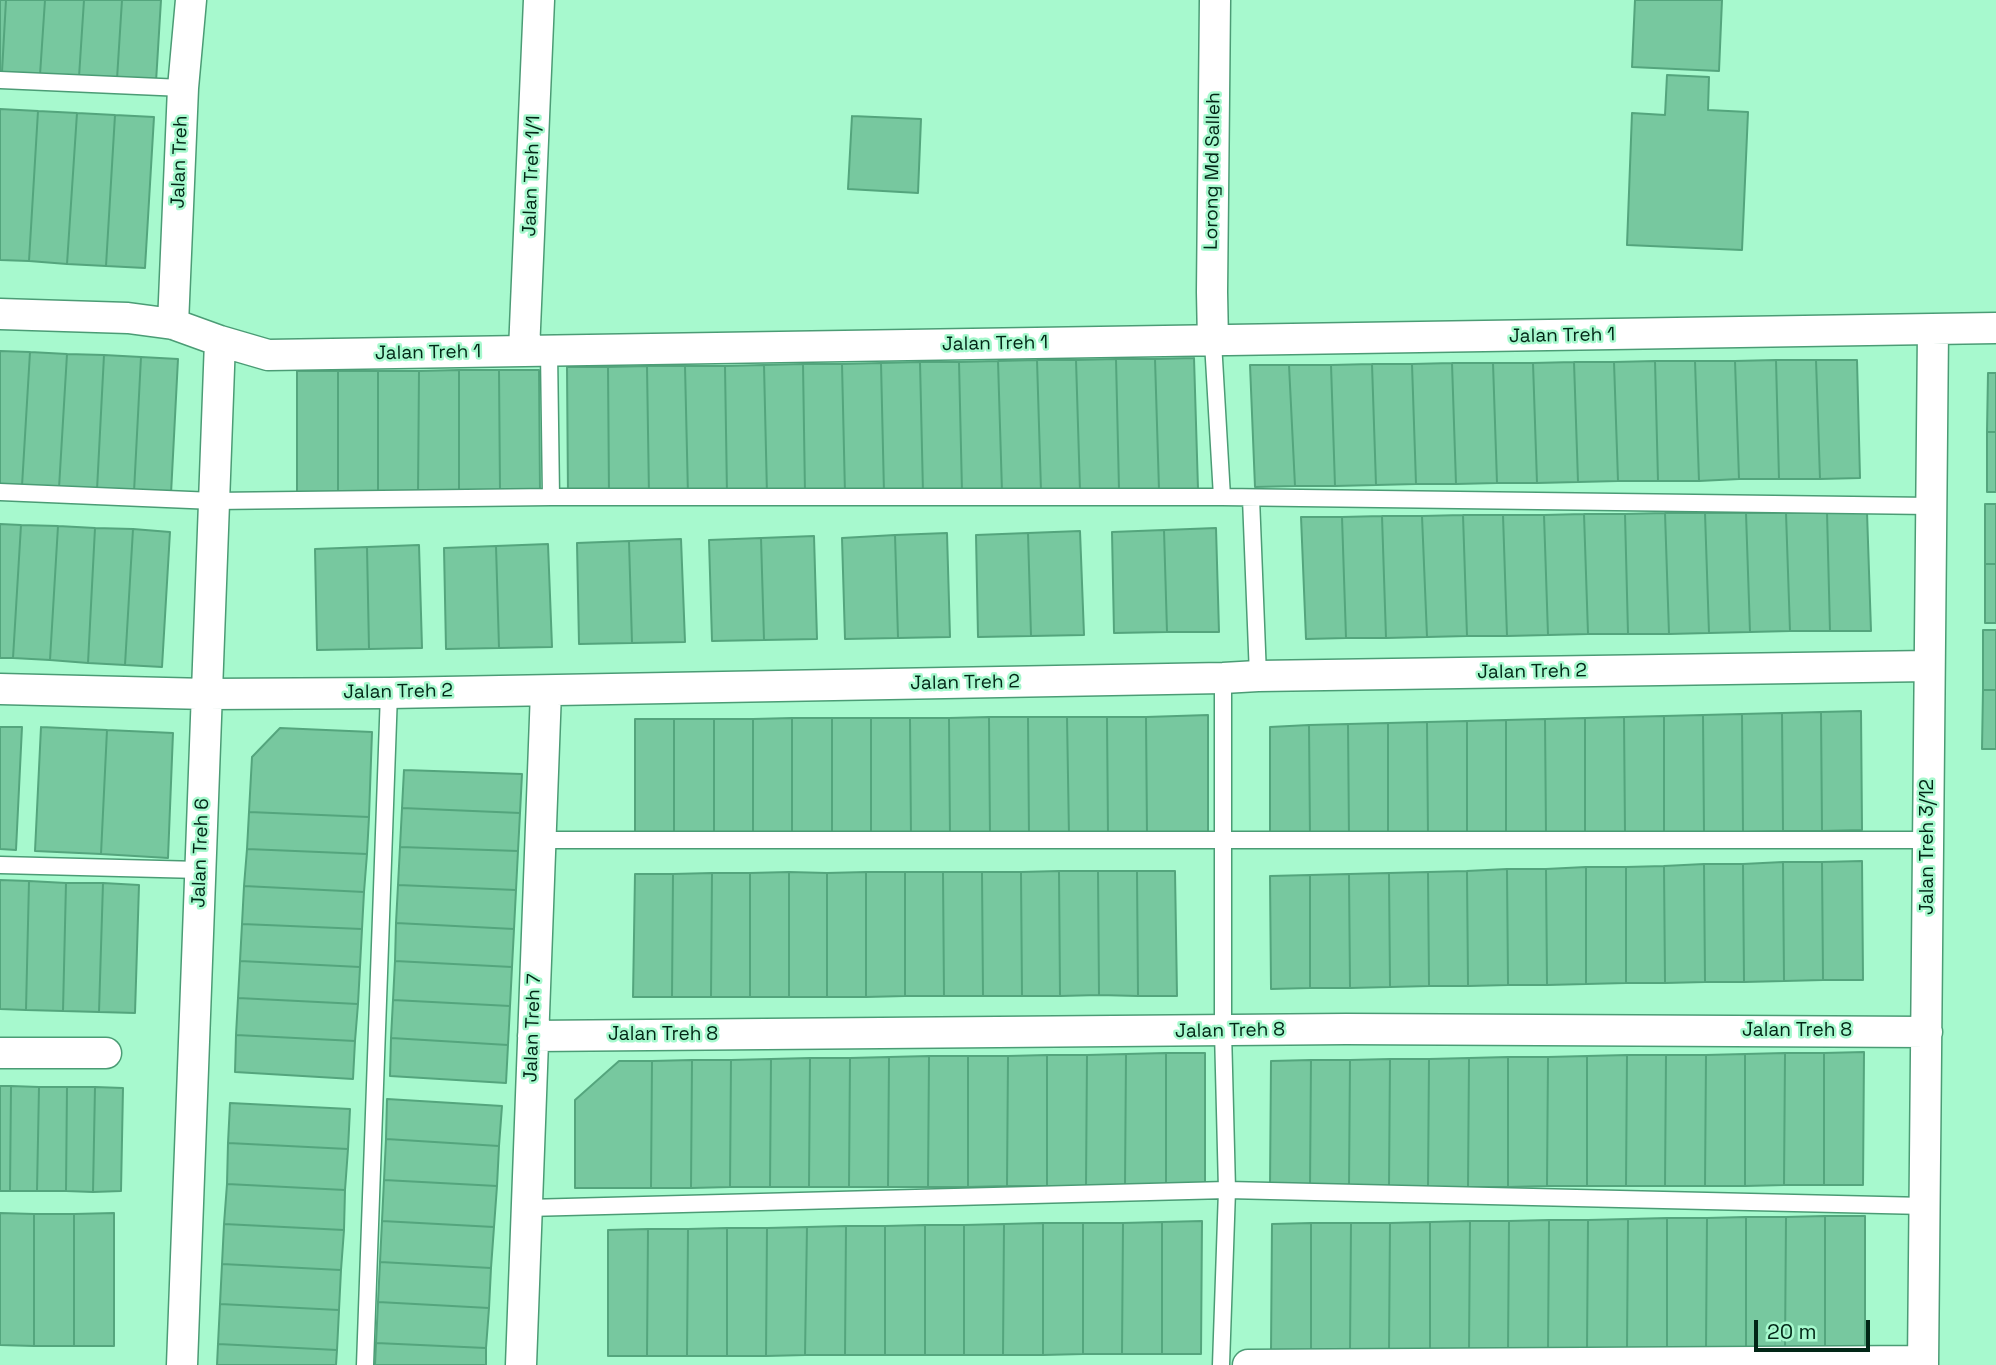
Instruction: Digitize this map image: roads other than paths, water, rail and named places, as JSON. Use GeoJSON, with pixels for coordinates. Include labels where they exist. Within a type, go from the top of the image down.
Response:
{"type":"FeatureCollection","features":[{"type":"Feature","properties":{"kind":"street","name":"Jalan Treh"},"geometry":{"type":"LineString","coordinates":[[173,324],[183,88],[191,0]]}},
{"type":"Feature","properties":{"kind":"street","name":"Jalan Treh 1/1"},"geometry":{"type":"LineString","coordinates":[[537,351],[539,0]]}},
{"type":"Feature","properties":{"kind":"street","name":"Lorong Md Salleh"},"geometry":{"type":"LineString","coordinates":[[1213,342],[1215,0]]}},
{"type":"Feature","properties":{"kind":"street","name":"Jalan Treh 1"},"geometry":{"type":"LineString","coordinates":[[0,314],[128,318],[173,324],[268,355],[1996,328]]}},
{"type":"Feature","properties":{"kind":"street","name":"Jalan Treh 3/12"},"geometry":{"type":"LineString","coordinates":[[1923,1363],[1933,330]]}},
{"type":"Feature","properties":{"kind":"street","name":"Jalan Treh 6"},"geometry":{"type":"LineString","coordinates":[[182,1365],[220,341]]}},
{"type":"Feature","properties":{"kind":"street","name":"Jalan Treh 2"},"geometry":{"type":"LineString","coordinates":[[0,689],[207,694],[546,691],[1258,676],[1929,666]]}},
{"type":"Feature","properties":{"kind":"street","name":"Jalan Treh 7"},"geometry":{"type":"LineString","coordinates":[[521,1365],[546,691]]}},
{"type":"Feature","properties":{"kind":"street","name":"Jalan Treh 8"},"geometry":{"type":"LineString","coordinates":[[533,1036],[1223,1031],[1927,1032]]}},
{"type":"Feature","properties":{"kind":"street"},"geometry":{"type":"LineString","coordinates":[[0,1053],[106,1053]]}},
{"type":"Feature","properties":{"kind":"street"},"geometry":{"type":"LineString","coordinates":[[1248,1365],[1923,1363]]}},
{"type":"Feature","properties":{"kind":"lane"},"geometry":{"type":"LineString","coordinates":[[0,80],[183,88]]}},
{"type":"Feature","properties":{"kind":"lane"},"geometry":{"type":"LineString","coordinates":[[1213,342],[1222,497]]}},
{"type":"Feature","properties":{"kind":"lane"},"geometry":{"type":"LineString","coordinates":[[537,351],[551,497]]}},
{"type":"Feature","properties":{"kind":"lane"},"geometry":{"type":"LineString","coordinates":[[0,492],[215,501],[551,497],[1222,497],[1931,506]]}},
{"type":"Feature","properties":{"kind":"lane"},"geometry":{"type":"LineString","coordinates":[[1251,498],[1258,676]]}},
{"type":"Feature","properties":{"kind":"lane"},"geometry":{"type":"LineString","coordinates":[[1221,1365],[1227,1190],[1223,1031],[1223,678]]}},
{"type":"Feature","properties":{"kind":"lane"},"geometry":{"type":"LineString","coordinates":[[365,1365],[389,692]]}},
{"type":"Feature","properties":{"kind":"lane"},"geometry":{"type":"LineString","coordinates":[[541,840],[1928,839]]}},
{"type":"Feature","properties":{"kind":"lane"},"geometry":{"type":"LineString","coordinates":[[0,865],[200,870]]}},
{"type":"Feature","properties":{"kind":"lane"},"geometry":{"type":"LineString","coordinates":[[527,1209],[1227,1190],[1924,1206]]}}]}
